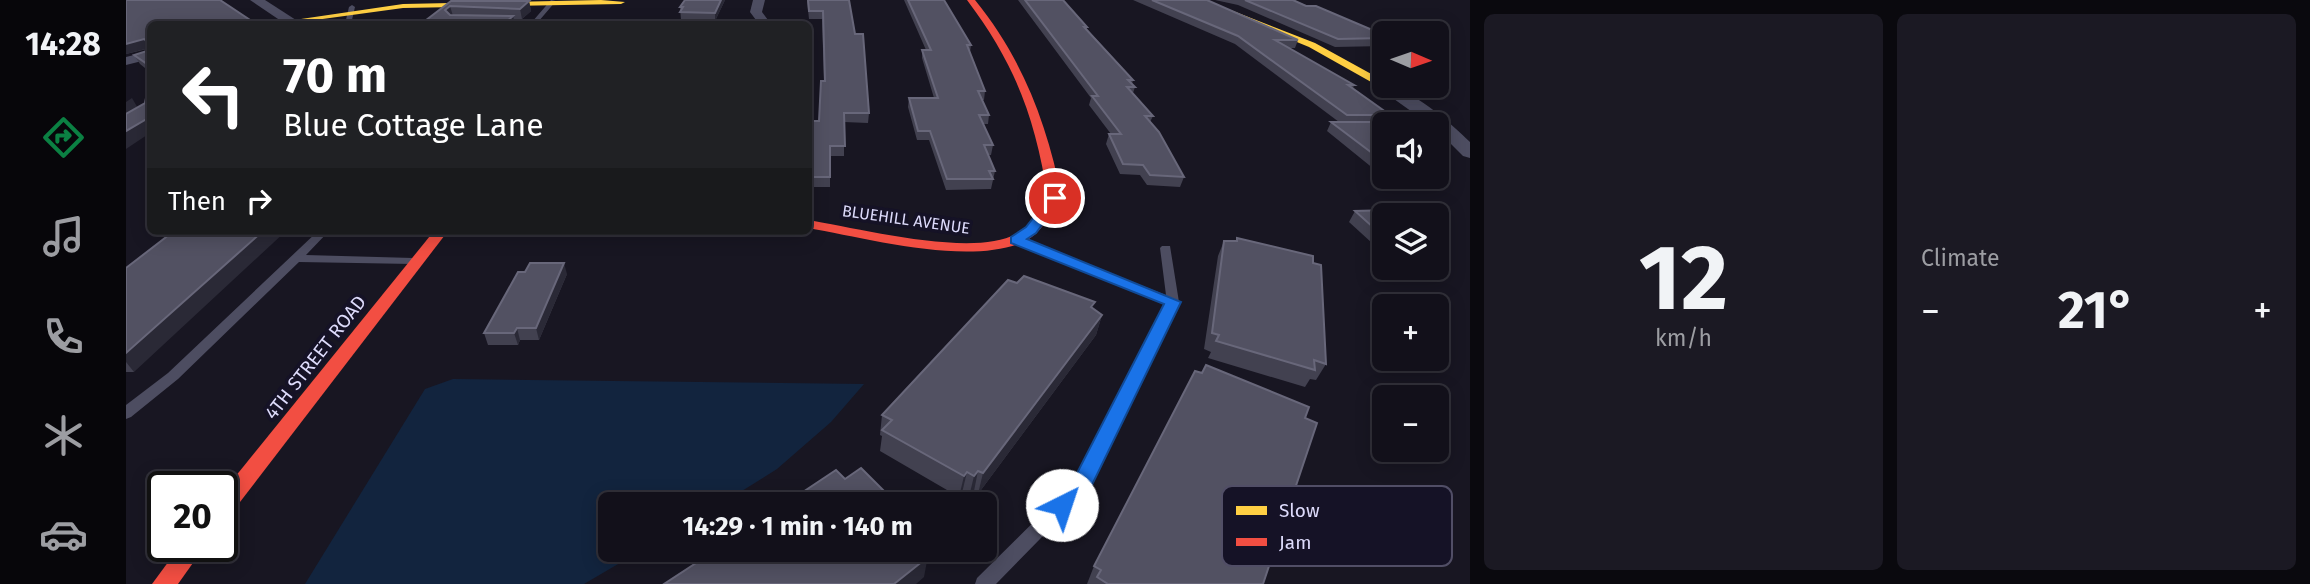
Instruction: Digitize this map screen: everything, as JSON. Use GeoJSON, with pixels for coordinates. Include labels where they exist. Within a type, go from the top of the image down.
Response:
{"type":"FeatureCollection","features":[{"type":"Feature","properties":{"kind":"street"},"geometry":{"type":"LineString","coordinates":[[257,0],[289,20]]}},
{"type":"Feature","properties":{"kind":"street"},"geometry":{"type":"LineString","coordinates":[[284,21],[352,7],[421,0],[622,1]]}},
{"type":"Feature","properties":{"kind":"street"},"geometry":{"type":"LineString","coordinates":[[759,0],[757,16],[762,21]]}},
{"type":"Feature","properties":{"kind":"street"},"geometry":{"type":"LineString","coordinates":[[971,0],[996,30],[1018,67],[1037,113],[1050,163],[1055,198],[1031,230],[1016,240]]}},
{"type":"Feature","properties":{"kind":"street"},"geometry":{"type":"LineString","coordinates":[[1198,0],[1312,46],[1372,78]]}},
{"type":"Feature","properties":{"kind":"street"},"geometry":{"type":"LineString","coordinates":[[609,17],[622,1]]}},
{"type":"Feature","properties":{"kind":"street"},"geometry":{"type":"LineString","coordinates":[[126,61],[147,56]]}},
{"type":"Feature","properties":{"kind":"street"},"geometry":{"type":"LineString","coordinates":[[1403,98],[1447,129],[1470,152]]}},
{"type":"Feature","properties":{"kind":"street","name":"BLUEHILL AVENUE"},"geometry":{"type":"LineString","coordinates":[[812,225],[973,246],[1016,240]]}},
{"type":"Feature","properties":{"kind":"street","name":"4TH STREET ROAD"},"geometry":{"type":"LineString","coordinates":[[238,489],[438,235]]}},
{"type":"Feature","properties":{"kind":"street"},"geometry":{"type":"LineString","coordinates":[[164,584],[181,562]]}},
{"type":"Feature","properties":{"kind":"lane"},"geometry":{"type":"LineString","coordinates":[[538,21],[553,1]]}},
{"type":"Feature","properties":{"kind":"lane"},"geometry":{"type":"LineString","coordinates":[[349,21],[352,7]]}},
{"type":"Feature","properties":{"kind":"lane"},"geometry":{"type":"LineString","coordinates":[[126,413],[173,376],[320,235]]}},
{"type":"Feature","properties":{"kind":"lane"},"geometry":{"type":"LineString","coordinates":[[1016,240],[1173,302]]}},
{"type":"Feature","properties":{"kind":"lane"},"geometry":{"type":"LineString","coordinates":[[984,584],[1082,485],[1173,302],[1166,248]]}},
{"type":"Feature","properties":{"kind":"lane"},"geometry":{"type":"LineString","coordinates":[[296,258],[417,261]]}},
{"type":"Feature","properties":{"kind":"water"},"geometry":{"type":"Polygon","coordinates":[[[453,379],[864,384],[831,422],[777,469],[740,492],[598,492],[598,562],[622,562],[584,584],[305,584],[425,389],[453,379]]]}},
{"type":"Feature","properties":{"kind":"building"},"geometry":{"type":"Polygon","coordinates":[[[126,0],[220,0],[252,21],[147,21],[147,41],[144,39],[126,44],[126,0]]]}},
{"type":"Feature","properties":{"kind":"building"},"geometry":{"type":"Polygon","coordinates":[[[685,0],[721,0],[715,13],[680,12],[685,0]]]}},
{"type":"Feature","properties":{"kind":"building"},"geometry":{"type":"Polygon","coordinates":[[[808,0],[849,0],[855,34],[863,34],[869,113],[844,113],[845,146],[830,146],[830,177],[812,177],[812,121],[819,121],[821,81],[825,81],[823,11],[809,11],[808,0]]]}},
{"type":"Feature","properties":{"kind":"building"},"geometry":{"type":"Polygon","coordinates":[[[908,0],[944,0],[971,45],[967,45],[985,91],[978,91],[989,115],[979,115],[993,145],[984,145],[995,171],[989,171],[993,179],[947,179],[930,131],[918,131],[909,98],[938,98],[922,50],[931,50],[908,0]]]}},
{"type":"Feature","properties":{"kind":"building"},"geometry":{"type":"Polygon","coordinates":[[[1025,0],[1063,0],[1133,80],[1128,80],[1135,87],[1127,87],[1153,116],[1145,116],[1159,132],[1184,177],[1150,175],[1143,165],[1123,164],[1109,134],[1121,134],[1092,96],[1098,96],[1025,0]]]}},
{"type":"Feature","properties":{"kind":"building"},"geometry":{"type":"Polygon","coordinates":[[[1152,0],[1207,0],[1298,40],[1275,40],[1354,85],[1348,85],[1386,112],[1347,115],[1238,36],[1152,0]]]}},
{"type":"Feature","properties":{"kind":"building"},"geometry":{"type":"Polygon","coordinates":[[[1245,0],[1293,0],[1306,6],[1316,6],[1372,30],[1372,38],[1338,39],[1245,0]]]}},
{"type":"Feature","properties":{"kind":"building"},"geometry":{"type":"Polygon","coordinates":[[[451,1],[529,1],[520,9],[450,6],[445,10],[450,15],[513,16],[507,21],[425,21],[451,1]]]}},
{"type":"Feature","properties":{"kind":"building"},"geometry":{"type":"Polygon","coordinates":[[[147,51],[147,64],[134,55],[147,51]]]}},
{"type":"Feature","properties":{"kind":"building"},"geometry":{"type":"Polygon","coordinates":[[[147,98],[147,119],[126,131],[126,114],[145,103],[147,98]]]}},
{"type":"Feature","properties":{"kind":"building"},"geometry":{"type":"Polygon","coordinates":[[[1331,122],[1372,122],[1372,153],[1331,122]]]}},
{"type":"Feature","properties":{"kind":"building"},"geometry":{"type":"Polygon","coordinates":[[[1355,211],[1372,211],[1372,226],[1355,211]]]}},
{"type":"Feature","properties":{"kind":"building"},"geometry":{"type":"Polygon","coordinates":[[[169,235],[259,235],[126,353],[126,268],[169,235]]]}},
{"type":"Feature","properties":{"kind":"building"},"geometry":{"type":"Polygon","coordinates":[[[1237,238],[1313,256],[1313,263],[1321,265],[1326,364],[1314,360],[1315,370],[1216,341],[1219,335],[1212,333],[1224,241],[1237,241],[1237,238]]]}},
{"type":"Feature","properties":{"kind":"building"},"geometry":{"type":"Polygon","coordinates":[[[530,263],[564,263],[536,328],[517,328],[514,333],[484,333],[518,272],[525,272],[530,263]]]}},
{"type":"Feature","properties":{"kind":"building"},"geometry":{"type":"Polygon","coordinates":[[[1024,276],[1095,302],[1091,307],[1102,315],[983,473],[978,471],[974,476],[967,472],[964,476],[882,430],[892,420],[882,415],[1008,280],[1017,283],[1024,276]]]}},
{"type":"Feature","properties":{"kind":"building"},"geometry":{"type":"Polygon","coordinates":[[[1206,365],[1309,407],[1305,418],[1317,423],[1296,486],[1222,486],[1222,566],[1269,566],[1263,584],[1108,584],[1097,577],[1101,570],[1094,566],[1195,371],[1202,373],[1206,365]]]}},
{"type":"Feature","properties":{"kind":"building"},"geometry":{"type":"Polygon","coordinates":[[[861,468],[885,492],[803,492],[836,470],[845,479],[861,468]]]}},
{"type":"Feature","properties":{"kind":"building"},"geometry":{"type":"Polygon","coordinates":[[[698,562],[922,562],[894,584],[664,584],[698,562]]]}},
{"type":"Feature","properties":{"kind":"traffic: slow"},"geometry":{"type":"LineString","coordinates":[[1198,0],[1312,45],[1372,78]]}},
{"type":"Feature","properties":{"kind":"traffic: slow"},"geometry":{"type":"LineString","coordinates":[[293,21],[403,6],[621,2]]}},
{"type":"Feature","properties":{"kind":"traffic: jam"},"geometry":{"type":"LineString","coordinates":[[812,225],[946,246],[1000,244],[1025,235],[1055,198],[1044,144],[1027,93],[1004,45],[971,0]]}},
{"type":"Feature","properties":{"kind":"traffic: jam"},"geometry":{"type":"LineString","coordinates":[[238,489],[438,235]]}},
{"type":"Feature","properties":{"kind":"traffic: jam"},"geometry":{"type":"LineString","coordinates":[[164,584],[181,562]]}},
{"type":"Feature","properties":{"kind":"route"},"geometry":{"type":"LineString","coordinates":[[1055,198],[1031,230],[1016,240],[1173,302],[1082,485],[1062,505]]}}]}
